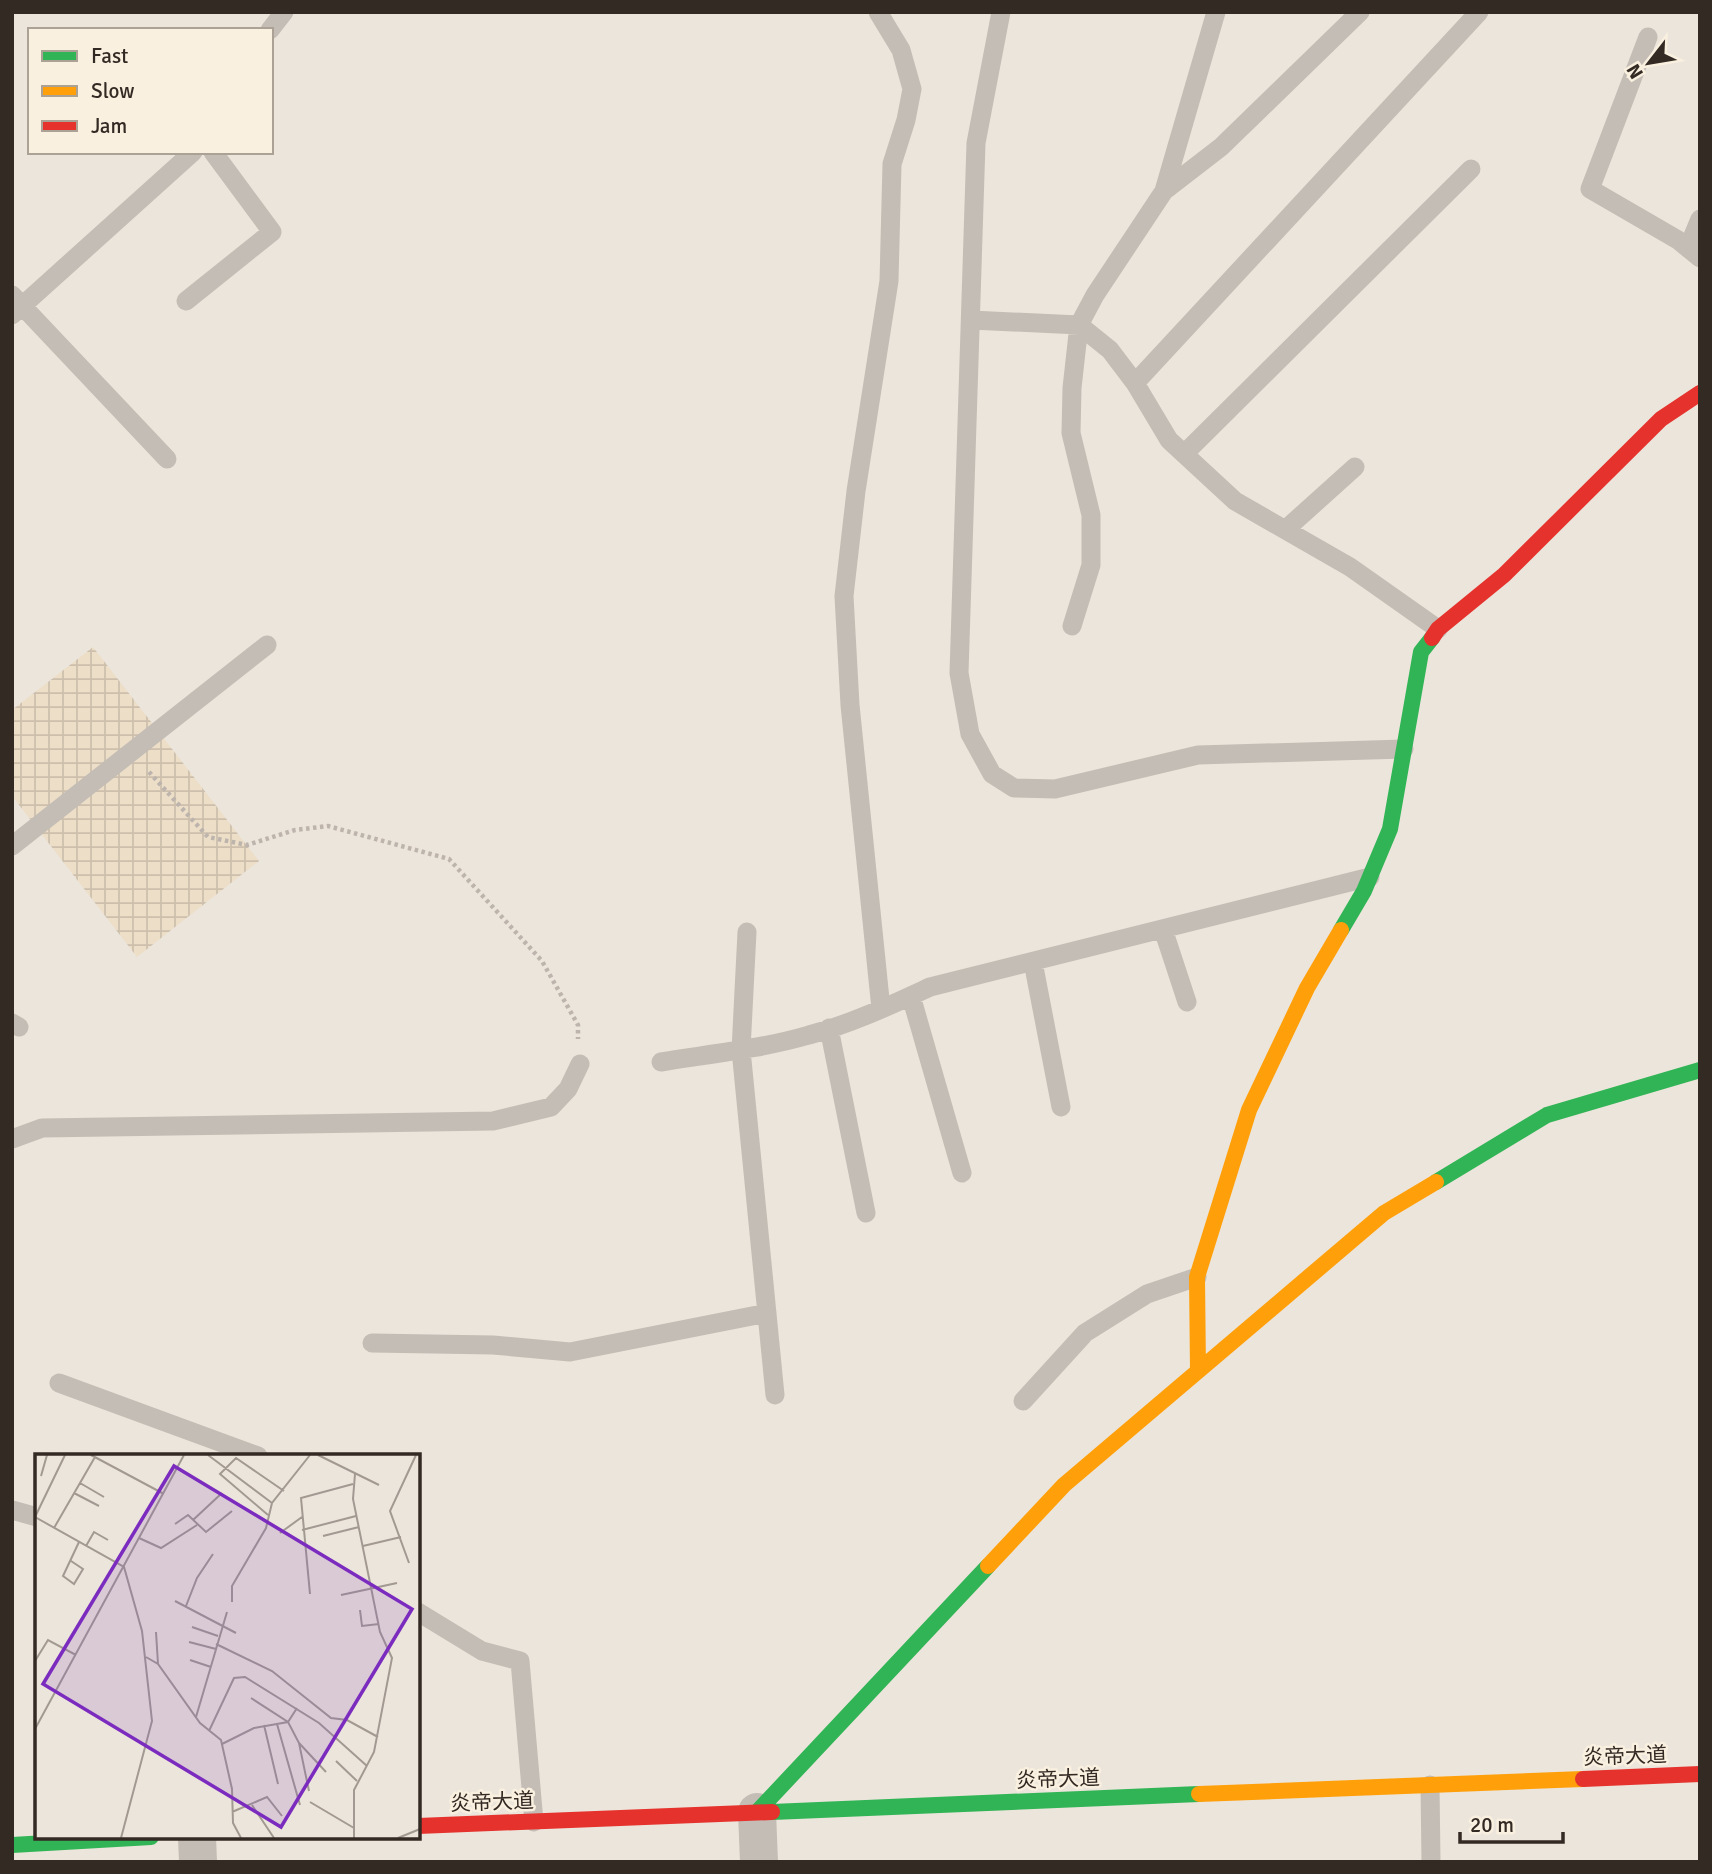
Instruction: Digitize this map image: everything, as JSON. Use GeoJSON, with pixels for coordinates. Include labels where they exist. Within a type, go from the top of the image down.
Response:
{"type":"FeatureCollection","features":[{"type":"Feature","properties":{"kind":"street"},"geometry":{"type":"LineString","coordinates":[[1198,1371],[1197,1277],[1249,1110],[1307,988],[1370,877],[1390,829],[1421,652],[1437,629],[1504,575],[1661,419],[1700,393]]}},
{"type":"Feature","properties":{"kind":"street"},"geometry":{"type":"LineString","coordinates":[[759,1862],[757,1812],[1064,1485],[1384,1213],[1547,1115],[1700,1070]]}},
{"type":"Feature","properties":{"kind":"street","name":"炎帝大道"},"geometry":{"type":"LineString","coordinates":[[420,1826],[1700,1774]]}},
{"type":"Feature","properties":{"kind":"street"},"geometry":{"type":"LineString","coordinates":[[12,1845],[116,1839]]}},
{"type":"Feature","properties":{"kind":"street"},"geometry":{"type":"LineString","coordinates":[[197,1839],[198,1862]]}},
{"type":"Feature","properties":{"kind":"lane"},"geometry":{"type":"LineString","coordinates":[[272,28],[284,12]]}},
{"type":"Feature","properties":{"kind":"lane"},"geometry":{"type":"LineString","coordinates":[[878,12],[901,50],[912,89],[906,120],[892,164],[889,281],[856,491],[844,596],[850,705],[881,1009]]}},
{"type":"Feature","properties":{"kind":"lane"},"geometry":{"type":"LineString","coordinates":[[1001,12],[976,143],[959,673],[970,734],[992,774],[1014,788],[1055,789],[1198,755],[1404,749]]}},
{"type":"Feature","properties":{"kind":"lane"},"geometry":{"type":"LineString","coordinates":[[1072,626],[1091,565],[1091,515],[1071,433],[1072,388],[1079,325],[1095,295],[1164,191],[1216,12]]}},
{"type":"Feature","properties":{"kind":"lane"},"geometry":{"type":"LineString","coordinates":[[1164,191],[1221,147],[1360,12]]}},
{"type":"Feature","properties":{"kind":"lane"},"geometry":{"type":"LineString","coordinates":[[1135,383],[1479,12]]}},
{"type":"Feature","properties":{"kind":"lane"},"geometry":{"type":"LineString","coordinates":[[1648,37],[1590,189],[1678,240],[1694,253],[1700,219]]}},
{"type":"Feature","properties":{"kind":"lane"},"geometry":{"type":"LineString","coordinates":[[167,459],[16,305],[191,154]]}},
{"type":"Feature","properties":{"kind":"lane"},"geometry":{"type":"LineString","coordinates":[[186,302],[272,232],[214,154]]}},
{"type":"Feature","properties":{"kind":"lane"},"geometry":{"type":"LineString","coordinates":[[1184,454],[1471,169]]}},
{"type":"Feature","properties":{"kind":"lane"},"geometry":{"type":"LineString","coordinates":[[971,320],[1079,325],[1110,350],[1135,383],[1170,440],[1235,501],[1350,568],[1437,629]]}},
{"type":"Feature","properties":{"kind":"lane"},"geometry":{"type":"LineString","coordinates":[[1285,530],[1355,467]]}},
{"type":"Feature","properties":{"kind":"lane"},"geometry":{"type":"LineString","coordinates":[[12,846],[267,645]]}},
{"type":"Feature","properties":{"kind":"lane"},"geometry":{"type":"LineString","coordinates":[[661,1062],[800,1038],[930,988],[1370,877]]}},
{"type":"Feature","properties":{"kind":"lane"},"geometry":{"type":"LineString","coordinates":[[1163,929],[1187,1002]]}},
{"type":"Feature","properties":{"kind":"lane"},"geometry":{"type":"LineString","coordinates":[[747,932],[741,1049],[775,1395]]}},
{"type":"Feature","properties":{"kind":"lane"},"geometry":{"type":"LineString","coordinates":[[1033,962],[1061,1107]]}},
{"type":"Feature","properties":{"kind":"lane"},"geometry":{"type":"LineString","coordinates":[[911,996],[962,1173]]}},
{"type":"Feature","properties":{"kind":"lane"},"geometry":{"type":"LineString","coordinates":[[828,1028],[866,1213]]}},
{"type":"Feature","properties":{"kind":"lane"},"geometry":{"type":"LineString","coordinates":[[12,1139],[42,1128],[493,1121],[551,1107],[568,1089],[580,1064]]}},
{"type":"Feature","properties":{"kind":"lane"},"geometry":{"type":"LineString","coordinates":[[1023,1401],[1085,1333],[1147,1294],[1197,1277]]}},
{"type":"Feature","properties":{"kind":"lane"},"geometry":{"type":"LineString","coordinates":[[372,1343],[494,1345],[570,1352],[767,1313]]}},
{"type":"Feature","properties":{"kind":"lane"},"geometry":{"type":"LineString","coordinates":[[59,1383],[253,1454]]}},
{"type":"Feature","properties":{"kind":"lane"},"geometry":{"type":"LineString","coordinates":[[12,1510],[35,1516]]}},
{"type":"Feature","properties":{"kind":"lane"},"geometry":{"type":"LineString","coordinates":[[420,1613],[482,1651],[520,1661],[534,1822]]}},
{"type":"Feature","properties":{"kind":"lane"},"geometry":{"type":"LineString","coordinates":[[1430,1785],[1432,1862]]}},
{"type":"Feature","properties":{"kind":"path"},"geometry":{"type":"LineString","coordinates":[[130,752],[208,838],[247,845],[295,830],[328,826],[449,859],[542,961],[578,1025],[580,1064]]}},
{"type":"Feature","properties":{"kind":"shaded area"},"geometry":{"type":"Polygon","coordinates":[[[93,647],[259,861],[137,957],[12,796],[12,710],[93,647]]]}},
{"type":"Feature","properties":{"kind":"traffic: fast"},"geometry":{"type":"LineString","coordinates":[[1341,930],[1364,891],[1390,829],[1421,652],[1432,638]]}},
{"type":"Feature","properties":{"kind":"traffic: fast"},"geometry":{"type":"LineString","coordinates":[[1436,1182],[1547,1115],[1700,1070]]}},
{"type":"Feature","properties":{"kind":"traffic: fast"},"geometry":{"type":"LineString","coordinates":[[757,1812],[988,1566]]}},
{"type":"Feature","properties":{"kind":"traffic: fast"},"geometry":{"type":"LineString","coordinates":[[772,1812],[1199,1794]]}},
{"type":"Feature","properties":{"kind":"traffic: fast"},"geometry":{"type":"LineString","coordinates":[[12,1845],[116,1839]]}},
{"type":"Feature","properties":{"kind":"traffic: slow"},"geometry":{"type":"LineString","coordinates":[[1198,1371],[1197,1277],[1249,1110],[1307,988],[1341,930]]}},
{"type":"Feature","properties":{"kind":"traffic: slow"},"geometry":{"type":"LineString","coordinates":[[988,1566],[1064,1485],[1384,1213],[1436,1182]]}},
{"type":"Feature","properties":{"kind":"traffic: slow"},"geometry":{"type":"LineString","coordinates":[[1199,1794],[1583,1779]]}},
{"type":"Feature","properties":{"kind":"traffic: jam"},"geometry":{"type":"LineString","coordinates":[[1432,638],[1438,629],[1504,575],[1661,419],[1700,393]]}},
{"type":"Feature","properties":{"kind":"traffic: jam"},"geometry":{"type":"LineString","coordinates":[[1583,1779],[1700,1774]]}},
{"type":"Feature","properties":{"kind":"traffic: jam"},"geometry":{"type":"LineString","coordinates":[[420,1826],[772,1812]]}}]}
